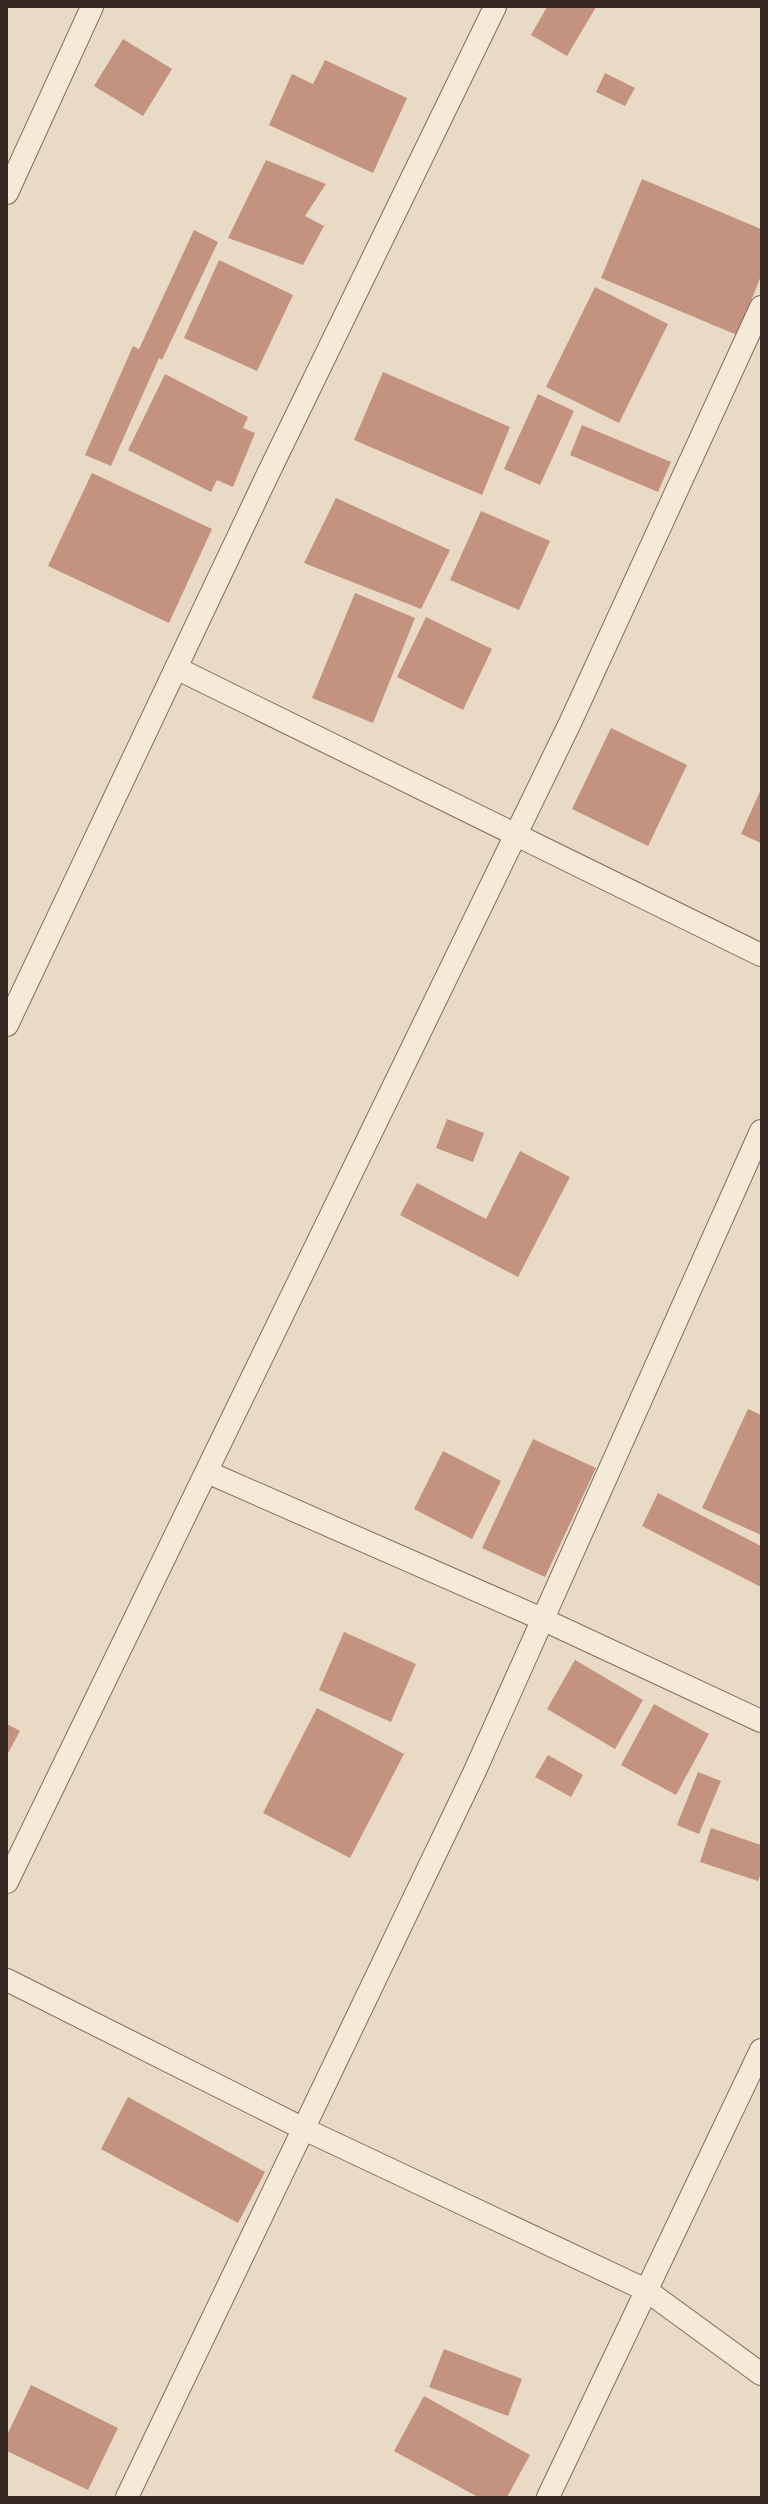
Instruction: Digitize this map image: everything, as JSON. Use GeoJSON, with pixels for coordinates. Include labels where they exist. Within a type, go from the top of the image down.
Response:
{"type":"FeatureCollection","features":[{"type":"Feature","properties":{"kind":"street"},"geometry":{"type":"LineString","coordinates":[[7,193],[92,7]]}},
{"type":"Feature","properties":{"kind":"street"},"geometry":{"type":"LineString","coordinates":[[7,1025],[176,668],[495,7]]}},
{"type":"Feature","properties":{"kind":"street"},"geometry":{"type":"LineString","coordinates":[[7,1882],[574,716],[761,307]]}},
{"type":"Feature","properties":{"kind":"street"},"geometry":{"type":"LineString","coordinates":[[176,668],[761,955]]}},
{"type":"Feature","properties":{"kind":"street"},"geometry":{"type":"LineString","coordinates":[[127,2497],[474,1773],[761,1131]]}},
{"type":"Feature","properties":{"kind":"street"},"geometry":{"type":"LineString","coordinates":[[207,1472],[542,1619],[761,1721]]}},
{"type":"Feature","properties":{"kind":"street"},"geometry":{"type":"LineString","coordinates":[[7,1980],[304,2129],[646,2290],[761,2374]]}},
{"type":"Feature","properties":{"kind":"street"},"geometry":{"type":"LineString","coordinates":[[548,2497],[761,2050]]}},
{"type":"Feature","properties":{"kind":"building"},"geometry":{"type":"Polygon","coordinates":[[[547,7],[596,7],[567,56],[531,35],[547,7]]]}},
{"type":"Feature","properties":{"kind":"building"},"geometry":{"type":"Polygon","coordinates":[[[123,39],[172,69],[143,116],[94,86],[123,39]]]}},
{"type":"Feature","properties":{"kind":"building"},"geometry":{"type":"Polygon","coordinates":[[[325,60],[407,98],[373,173],[269,125],[292,74],[313,84],[325,60]]]}},
{"type":"Feature","properties":{"kind":"building"},"geometry":{"type":"Polygon","coordinates":[[[605,73],[635,88],[625,106],[596,92],[605,73]]]}},
{"type":"Feature","properties":{"kind":"building"},"geometry":{"type":"Polygon","coordinates":[[[266,160],[326,184],[305,216],[324,226],[303,265],[228,238],[266,160]]]}},
{"type":"Feature","properties":{"kind":"building"},"geometry":{"type":"Polygon","coordinates":[[[642,179],[761,229],[761,276],[737,335],[601,278],[642,179]]]}},
{"type":"Feature","properties":{"kind":"building"},"geometry":{"type":"Polygon","coordinates":[[[194,230],[218,242],[162,360],[159,358],[111,466],[85,455],[133,346],[139,349],[194,230]]]}},
{"type":"Feature","properties":{"kind":"building"},"geometry":{"type":"Polygon","coordinates":[[[219,260],[293,295],[257,371],[184,338],[219,260]]]}},
{"type":"Feature","properties":{"kind":"building"},"geometry":{"type":"Polygon","coordinates":[[[595,287],[668,324],[619,423],[546,387],[595,287]]]}},
{"type":"Feature","properties":{"kind":"building"},"geometry":{"type":"Polygon","coordinates":[[[383,372],[510,427],[482,495],[354,440],[383,372]]]}},
{"type":"Feature","properties":{"kind":"building"},"geometry":{"type":"Polygon","coordinates":[[[165,374],[248,417],[243,428],[255,433],[233,487],[217,480],[211,492],[128,450],[165,374]]]}},
{"type":"Feature","properties":{"kind":"building"},"geometry":{"type":"Polygon","coordinates":[[[538,394],[574,411],[540,485],[504,469],[538,394]]]}},
{"type":"Feature","properties":{"kind":"building"},"geometry":{"type":"Polygon","coordinates":[[[582,425],[671,462],[658,492],[570,455],[582,425]]]}},
{"type":"Feature","properties":{"kind":"building"},"geometry":{"type":"Polygon","coordinates":[[[92,473],[212,529],[169,623],[48,566],[92,473]]]}},
{"type":"Feature","properties":{"kind":"building"},"geometry":{"type":"Polygon","coordinates":[[[336,498],[450,550],[421,609],[304,563],[336,498]]]}},
{"type":"Feature","properties":{"kind":"building"},"geometry":{"type":"Polygon","coordinates":[[[481,511],[550,541],[519,610],[450,580],[481,511]]]}},
{"type":"Feature","properties":{"kind":"building"},"geometry":{"type":"Polygon","coordinates":[[[355,593],[415,618],[373,723],[312,698],[355,593]]]}},
{"type":"Feature","properties":{"kind":"building"},"geometry":{"type":"Polygon","coordinates":[[[426,617],[492,649],[463,710],[397,677],[426,617]]]}},
{"type":"Feature","properties":{"kind":"building"},"geometry":{"type":"Polygon","coordinates":[[[611,728],[687,765],[648,846],[572,809],[611,728]]]}},
{"type":"Feature","properties":{"kind":"building"},"geometry":{"type":"Polygon","coordinates":[[[761,789],[761,843],[741,834],[761,789]]]}},
{"type":"Feature","properties":{"kind":"building"},"geometry":{"type":"Polygon","coordinates":[[[447,1119],[484,1133],[473,1162],[436,1148],[447,1119]]]}},
{"type":"Feature","properties":{"kind":"building"},"geometry":{"type":"Polygon","coordinates":[[[520,1151],[570,1177],[518,1277],[400,1215],[417,1183],[486,1219],[520,1151]]]}},
{"type":"Feature","properties":{"kind":"building"},"geometry":{"type":"Polygon","coordinates":[[[748,1409],[761,1415],[761,1535],[702,1508],[748,1409]]]}},
{"type":"Feature","properties":{"kind":"building"},"geometry":{"type":"Polygon","coordinates":[[[533,1439],[596,1468],[545,1577],[482,1548],[533,1439]]]}},
{"type":"Feature","properties":{"kind":"building"},"geometry":{"type":"Polygon","coordinates":[[[443,1451],[501,1481],[472,1539],[414,1509],[443,1451]]]}},
{"type":"Feature","properties":{"kind":"building"},"geometry":{"type":"Polygon","coordinates":[[[658,1493],[761,1546],[761,1587],[642,1526],[658,1493]]]}},
{"type":"Feature","properties":{"kind":"building"},"geometry":{"type":"Polygon","coordinates":[[[344,1632],[416,1664],[391,1722],[319,1690],[344,1632]]]}},
{"type":"Feature","properties":{"kind":"building"},"geometry":{"type":"Polygon","coordinates":[[[575,1660],[643,1700],[615,1749],[547,1709],[575,1660]]]}},
{"type":"Feature","properties":{"kind":"building"},"geometry":{"type":"Polygon","coordinates":[[[654,1704],[709,1734],[676,1795],[621,1765],[654,1704]]]}},
{"type":"Feature","properties":{"kind":"building"},"geometry":{"type":"Polygon","coordinates":[[[317,1708],[404,1754],[350,1858],[263,1813],[317,1708]]]}},
{"type":"Feature","properties":{"kind":"building"},"geometry":{"type":"Polygon","coordinates":[[[7,1724],[20,1731],[7,1755],[7,1724]]]}},
{"type":"Feature","properties":{"kind":"building"},"geometry":{"type":"Polygon","coordinates":[[[548,1755],[583,1775],[571,1797],[535,1777],[548,1755]]]}},
{"type":"Feature","properties":{"kind":"building"},"geometry":{"type":"Polygon","coordinates":[[[698,1772],[721,1781],[699,1834],[677,1825],[698,1772]]]}},
{"type":"Feature","properties":{"kind":"building"},"geometry":{"type":"Polygon","coordinates":[[[711,1828],[761,1845],[761,1873],[758,1881],[700,1862],[711,1828]]]}},
{"type":"Feature","properties":{"kind":"building"},"geometry":{"type":"Polygon","coordinates":[[[128,2097],[265,2172],[238,2223],[101,2149],[128,2097]]]}},
{"type":"Feature","properties":{"kind":"building"},"geometry":{"type":"Polygon","coordinates":[[[444,2349],[522,2379],[508,2416],[429,2387],[444,2349]]]}},
{"type":"Feature","properties":{"kind":"building"},"geometry":{"type":"Polygon","coordinates":[[[31,2385],[118,2428],[88,2490],[7,2451],[7,2435],[31,2385]]]}},
{"type":"Feature","properties":{"kind":"building"},"geometry":{"type":"Polygon","coordinates":[[[424,2396],[530,2455],[507,2497],[478,2497],[394,2451],[424,2396]]]}}]}
